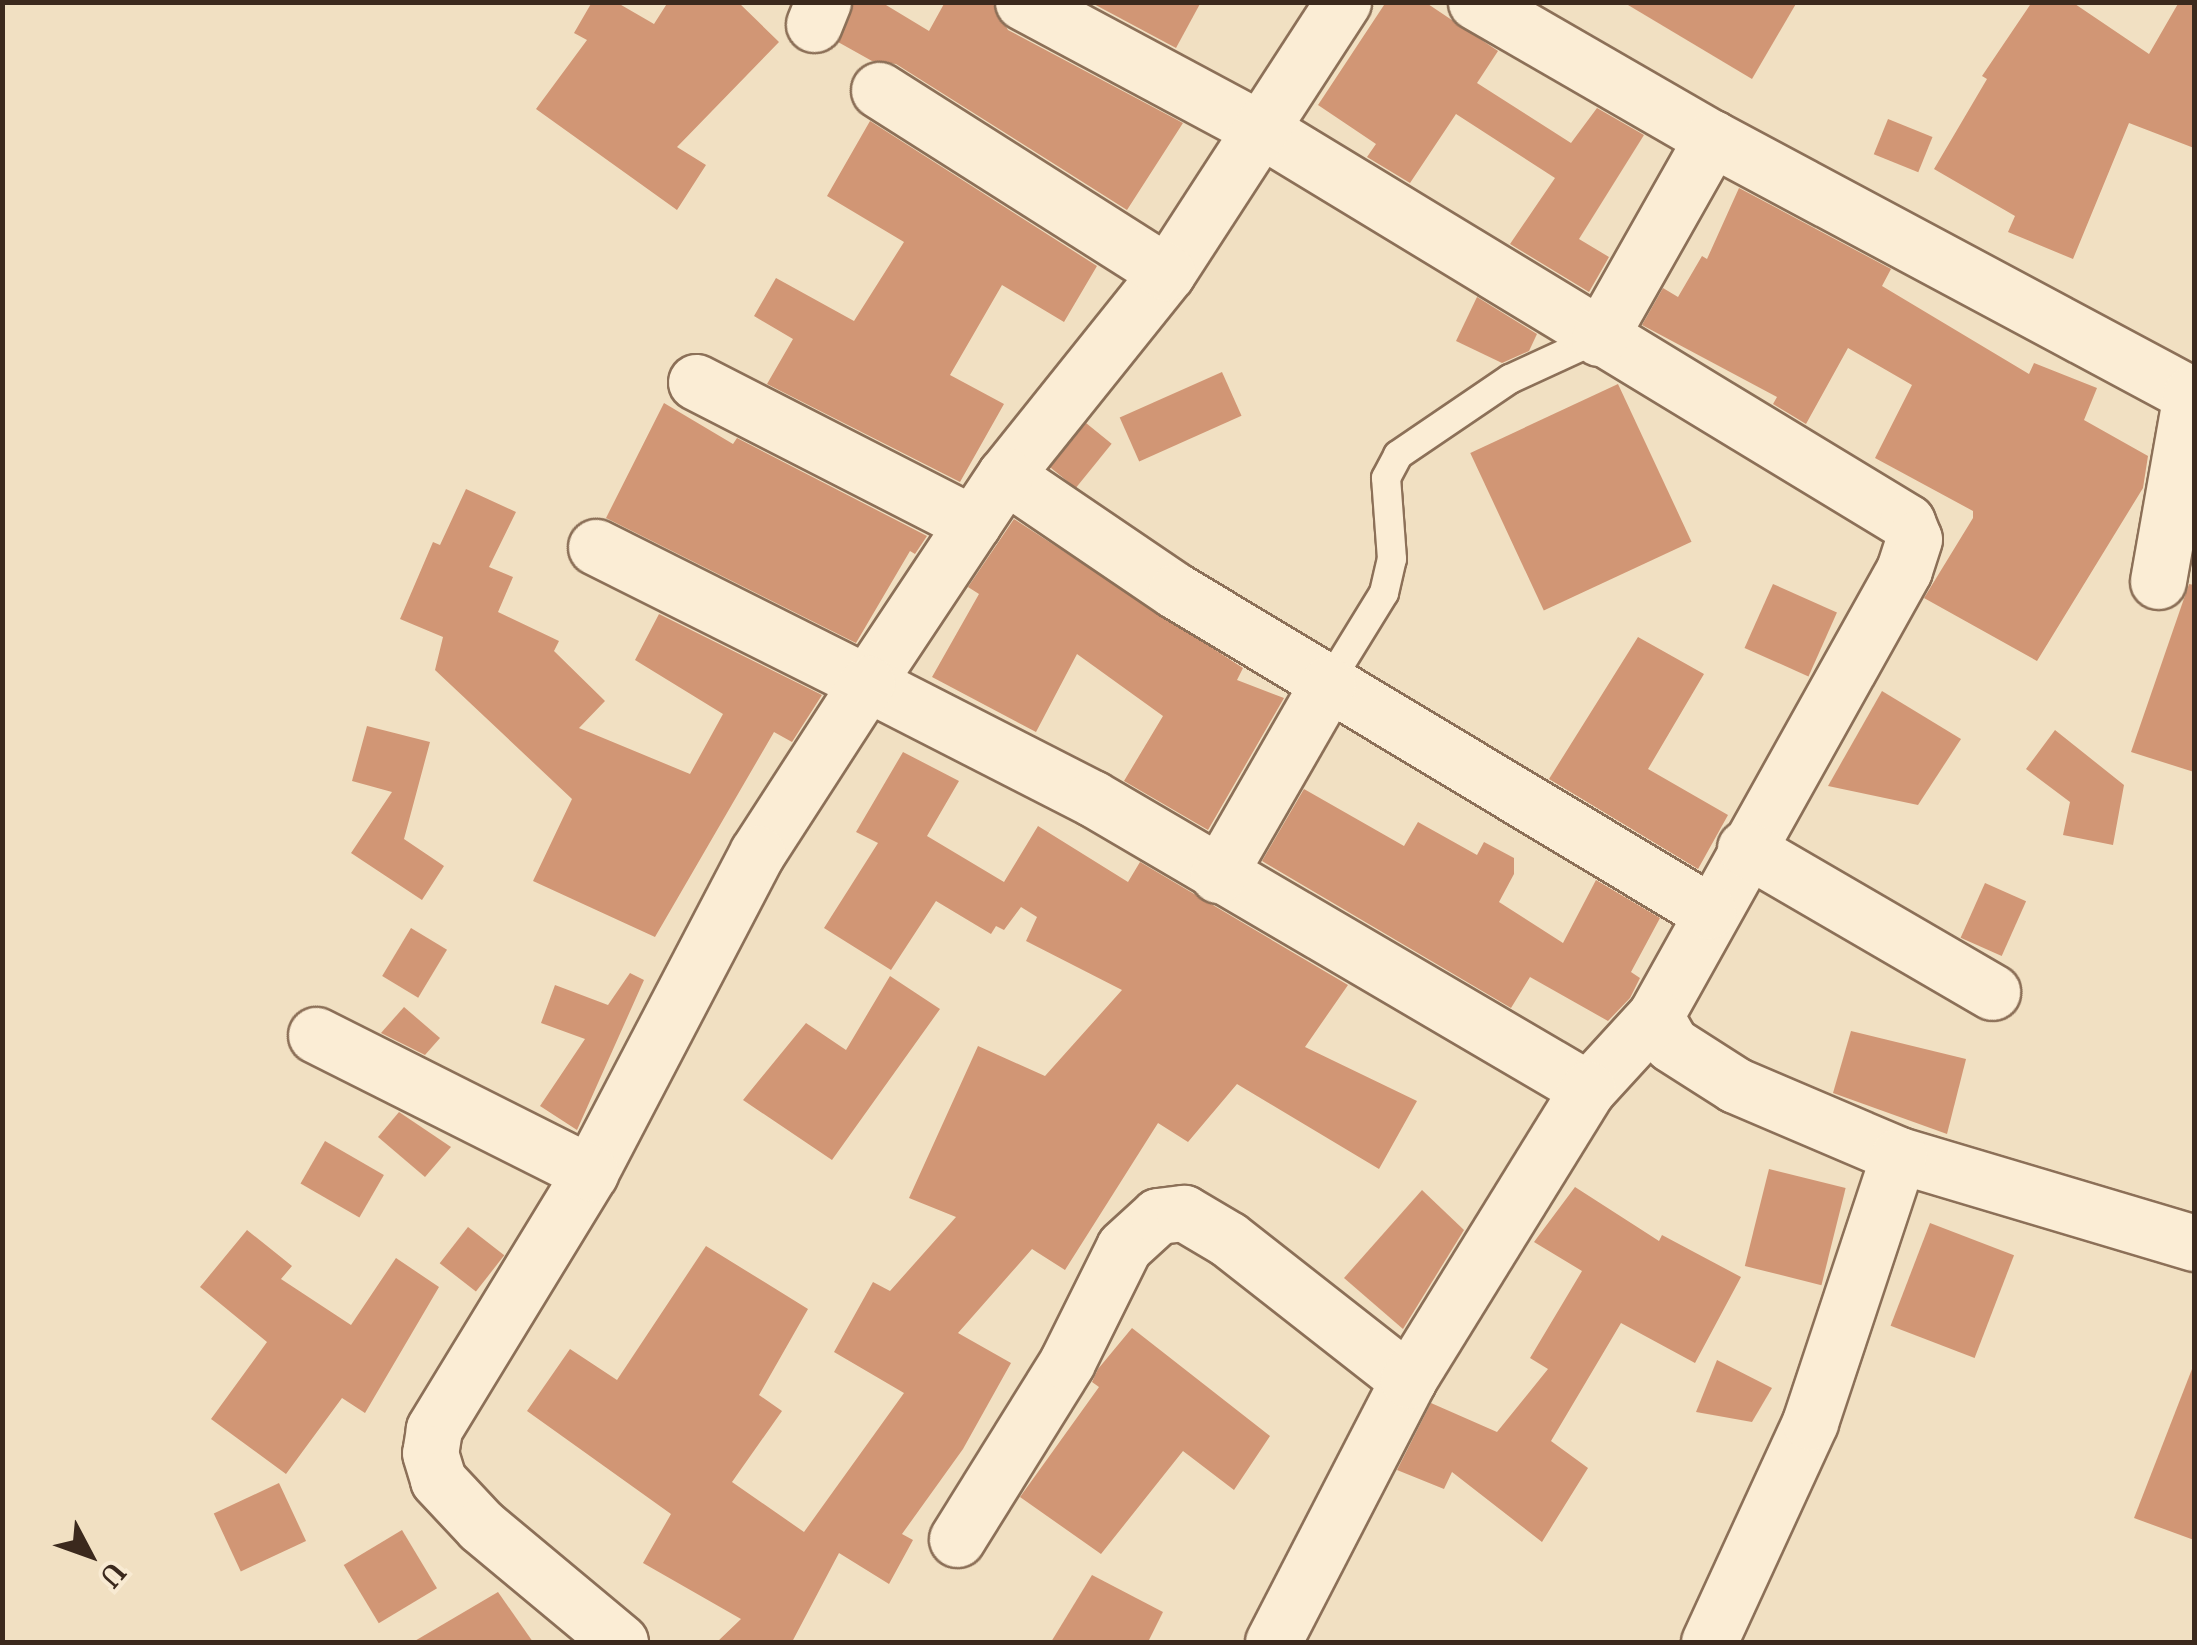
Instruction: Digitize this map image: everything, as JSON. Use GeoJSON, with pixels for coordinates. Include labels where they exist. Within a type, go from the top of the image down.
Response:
{"type":"FeatureCollection","features":[{"type":"Feature","properties":{"kind":"street"},"geometry":{"type":"LineString","coordinates":[[1023,2],[1262,130],[1599,338],[1888,509],[1907,522],[1914,539],[1904,570],[1708,912],[1655,1016],[1588,1089],[1408,1380],[1274,1642]]}},
{"type":"Feature","properties":{"kind":"street"},"geometry":{"type":"LineString","coordinates":[[620,1642],[481,1526],[438,1480],[430,1453],[434,1429],[590,1173],[758,853],[1005,476],[1167,273],[1343,2]]}},
{"type":"Feature","properties":{"kind":"street"},"geometry":{"type":"LineString","coordinates":[[1476,2],[1712,138],[2193,395],[2158,581]]}},
{"type":"Feature","properties":{"kind":"street"},"geometry":{"type":"LineString","coordinates":[[878,90],[1167,273]]}},
{"type":"Feature","properties":{"kind":"street"},"geometry":{"type":"LineString","coordinates":[[1599,338],[1712,138]]}},
{"type":"Feature","properties":{"kind":"street"},"geometry":{"type":"LineString","coordinates":[[696,382],[973,524]]}},
{"type":"Feature","properties":{"kind":"street"},"geometry":{"type":"LineString","coordinates":[[1005,476],[1328,684],[1708,912]]}},
{"type":"Feature","properties":{"kind":"street"},"geometry":{"type":"LineString","coordinates":[[596,547],[1092,798],[1588,1089]]}},
{"type":"Feature","properties":{"kind":"street"},"geometry":{"type":"LineString","coordinates":[[1218,874],[1328,684]]}},
{"type":"Feature","properties":{"kind":"street"},"geometry":{"type":"LineString","coordinates":[[1744,848],[1992,992]]}},
{"type":"Feature","properties":{"kind":"street"},"geometry":{"type":"LineString","coordinates":[[1655,1016],[1672,1044],[1735,1085],[1899,1155],[2194,1243]]}},
{"type":"Feature","properties":{"kind":"street"},"geometry":{"type":"LineString","coordinates":[[316,1035],[590,1173]]}},
{"type":"Feature","properties":{"kind":"street"},"geometry":{"type":"LineString","coordinates":[[1708,1642],[1810,1422],[1899,1155]]}},
{"type":"Feature","properties":{"kind":"street"},"geometry":{"type":"LineString","coordinates":[[957,1539],[1067,1362],[1124,1247],[1158,1216],[1184,1213],[1228,1239],[1408,1380]]}},
{"type":"Feature","properties":{"kind":"lane"},"geometry":{"type":"LineString","coordinates":[[1328,684],[1384,593],[1392,559],[1386,478],[1398,455],[1510,380],[1599,338]]}},
{"type":"Feature","properties":{"kind":"building"},"geometry":{"type":"Polygon","coordinates":[[[592,2],[616,2],[654,24],[668,2],[738,2],[779,42],[677,147],[706,165],[677,210],[536,109],[587,40],[574,33],[592,2]]]}},
{"type":"Feature","properties":{"kind":"building"},"geometry":{"type":"Polygon","coordinates":[[[854,2],[881,2],[929,31],[945,2],[992,2],[1008,30],[1183,123],[1127,210],[896,64],[872,61],[838,42],[854,2]]]}},
{"type":"Feature","properties":{"kind":"building"},"geometry":{"type":"Polygon","coordinates":[[[1090,2],[1201,2],[1176,48],[1090,2]]]}},
{"type":"Feature","properties":{"kind":"building"},"geometry":{"type":"Polygon","coordinates":[[[1386,2],[1425,2],[1498,51],[1477,83],[1571,143],[1597,108],[1644,135],[1579,239],[1609,257],[1589,292],[1510,244],[1555,178],[1456,114],[1410,183],[1367,157],[1376,144],[1318,105],[1386,2]]]}},
{"type":"Feature","properties":{"kind":"building"},"geometry":{"type":"Polygon","coordinates":[[[1623,2],[1797,2],[1752,79],[1623,2]]]}},
{"type":"Feature","properties":{"kind":"building"},"geometry":{"type":"Polygon","coordinates":[[[2032,2],[2072,2],[2149,54],[2179,2],[2194,2],[2194,148],[2129,123],[2073,259],[2008,232],[2015,216],[1934,169],[1987,79],[1982,76],[2032,2]]]}},
{"type":"Feature","properties":{"kind":"building"},"geometry":{"type":"Polygon","coordinates":[[[1888,119],[1933,137],[1918,172],[1874,154],[1888,119]]]}},
{"type":"Feature","properties":{"kind":"building"},"geometry":{"type":"Polygon","coordinates":[[[870,121],[1097,266],[1064,322],[1002,285],[950,375],[1004,404],[960,482],[767,384],[793,339],[754,316],[776,278],[854,321],[904,242],[827,196],[870,121]]]}},
{"type":"Feature","properties":{"kind":"building"},"geometry":{"type":"Polygon","coordinates":[[[1739,188],[1891,269],[1882,286],[2029,374],[2034,363],[2097,388],[2084,420],[2148,456],[2143,488],[2037,661],[1924,598],[1973,518],[1973,511],[1875,458],[1912,385],[1848,348],[1806,424],[1773,404],[1777,397],[1642,325],[1663,288],[1678,297],[1702,256],[1707,259],[1739,188]]]}},
{"type":"Feature","properties":{"kind":"building"},"geometry":{"type":"Polygon","coordinates":[[[1477,297],[1537,334],[1529,351],[1502,363],[1456,341],[1477,297]]]}},
{"type":"Feature","properties":{"kind":"building"},"geometry":{"type":"Polygon","coordinates":[[[1222,372],[1242,416],[1139,461],[1120,418],[1222,372]]]}},
{"type":"Feature","properties":{"kind":"building"},"geometry":{"type":"Polygon","coordinates":[[[1618,384],[1692,542],[1544,611],[1470,453],[1618,384]]]}},
{"type":"Feature","properties":{"kind":"building"},"geometry":{"type":"Polygon","coordinates":[[[664,403],[733,444],[737,438],[927,536],[915,554],[910,551],[856,643],[606,518],[664,403]]]}},
{"type":"Feature","properties":{"kind":"building"},"geometry":{"type":"Polygon","coordinates":[[[1086,423],[1112,444],[1076,488],[1050,467],[1086,423]]]}},
{"type":"Feature","properties":{"kind":"building"},"geometry":{"type":"Polygon","coordinates":[[[466,489],[516,512],[489,567],[513,577],[498,612],[559,641],[554,651],[605,701],[579,728],[690,774],[723,714],[635,660],[659,614],[822,695],[792,742],[774,732],[655,937],[533,881],[572,799],[435,670],[443,637],[400,619],[433,542],[440,545],[466,489]]]}},
{"type":"Feature","properties":{"kind":"building"},"geometry":{"type":"Polygon","coordinates":[[[1014,519],[1243,668],[1237,680],[1284,698],[1208,830],[1124,781],[1163,716],[1077,654],[1036,732],[932,677],[979,594],[968,587],[1014,519]]]}},
{"type":"Feature","properties":{"kind":"building"},"geometry":{"type":"Polygon","coordinates":[[[1773,584],[1837,612],[1808,676],[1745,648],[1773,584]]]}},
{"type":"Feature","properties":{"kind":"building"},"geometry":{"type":"Polygon","coordinates":[[[2189,584],[2194,585],[2194,772],[2131,752],[2189,584]]]}},
{"type":"Feature","properties":{"kind":"building"},"geometry":{"type":"Polygon","coordinates":[[[1638,637],[1704,674],[1648,769],[1728,815],[1698,869],[1549,779],[1638,637]]]}},
{"type":"Feature","properties":{"kind":"building"},"geometry":{"type":"Polygon","coordinates":[[[1882,691],[1961,739],[1918,805],[1828,786],[1882,691]]]}},
{"type":"Feature","properties":{"kind":"building"},"geometry":{"type":"Polygon","coordinates":[[[367,726],[430,742],[404,839],[444,866],[422,900],[351,853],[392,792],[352,781],[367,726]]]}},
{"type":"Feature","properties":{"kind":"building"},"geometry":{"type":"Polygon","coordinates":[[[2055,730],[2124,785],[2113,845],[2063,835],[2070,802],[2026,769],[2055,730]]]}},
{"type":"Feature","properties":{"kind":"building"},"geometry":{"type":"Polygon","coordinates":[[[903,752],[959,781],[927,836],[1004,882],[1038,826],[1128,882],[1140,862],[1348,985],[1305,1047],[1417,1101],[1379,1169],[1237,1084],[1188,1142],[1158,1123],[1065,1270],[1032,1249],[958,1333],[1011,1363],[963,1449],[902,1534],[913,1540],[889,1584],[839,1553],[792,1642],[717,1642],[741,1619],[643,1563],[671,1514],[527,1411],[570,1349],[617,1380],[706,1246],[808,1309],[759,1395],[782,1411],[732,1482],[804,1532],[904,1393],[834,1352],[873,1282],[890,1291],[956,1217],[909,1198],[978,1046],[1045,1076],[1122,990],[1026,941],[1037,917],[1021,907],[1004,930],[996,926],[991,934],[936,901],[891,970],[824,928],[878,843],[856,832],[903,752]]]}},
{"type":"Feature","properties":{"kind":"building"},"geometry":{"type":"Polygon","coordinates":[[[1304,789],[1404,846],[1418,822],[1477,855],[1484,842],[1514,858],[1514,874],[1499,902],[1563,943],[1596,880],[1660,918],[1631,972],[1640,978],[1630,998],[1608,1021],[1530,977],[1511,1008],[1262,861],[1304,789]]]}},
{"type":"Feature","properties":{"kind":"building"},"geometry":{"type":"Polygon","coordinates":[[[1985,883],[2026,901],[2002,956],[1961,938],[1985,883]]]}},
{"type":"Feature","properties":{"kind":"building"},"geometry":{"type":"Polygon","coordinates":[[[411,928],[447,950],[418,998],[382,976],[411,928]]]}},
{"type":"Feature","properties":{"kind":"building"},"geometry":{"type":"Polygon","coordinates":[[[630,973],[644,980],[577,1130],[540,1106],[585,1039],[541,1023],[555,985],[608,1005],[630,973]]]}},
{"type":"Feature","properties":{"kind":"building"},"geometry":{"type":"Polygon","coordinates":[[[890,976],[940,1009],[832,1160],[743,1100],[806,1023],[846,1050],[890,976]]]}},
{"type":"Feature","properties":{"kind":"building"},"geometry":{"type":"Polygon","coordinates":[[[404,1007],[440,1038],[425,1055],[381,1033],[404,1007]]]}},
{"type":"Feature","properties":{"kind":"building"},"geometry":{"type":"Polygon","coordinates":[[[1851,1031],[1966,1059],[1947,1134],[1833,1093],[1851,1031]]]}},
{"type":"Feature","properties":{"kind":"building"},"geometry":{"type":"Polygon","coordinates":[[[399,1112],[451,1147],[425,1177],[378,1137],[399,1112]]]}},
{"type":"Feature","properties":{"kind":"building"},"geometry":{"type":"Polygon","coordinates":[[[325,1141],[384,1175],[359,1217],[301,1183],[325,1141]]]}},
{"type":"Feature","properties":{"kind":"building"},"geometry":{"type":"Polygon","coordinates":[[[1769,1169],[1846,1188],[1821,1285],[1745,1266],[1769,1169]]]}},
{"type":"Feature","properties":{"kind":"building"},"geometry":{"type":"Polygon","coordinates":[[[1575,1187],[1659,1241],[1662,1235],[1741,1277],[1695,1363],[1621,1323],[1551,1441],[1588,1468],[1542,1542],[1452,1472],[1444,1489],[1397,1470],[1431,1403],[1497,1432],[1548,1369],[1530,1358],[1582,1271],[1534,1242],[1575,1187]]]}},
{"type":"Feature","properties":{"kind":"building"},"geometry":{"type":"Polygon","coordinates":[[[1422,1190],[1464,1230],[1403,1329],[1344,1278],[1422,1190]]]}},
{"type":"Feature","properties":{"kind":"building"},"geometry":{"type":"Polygon","coordinates":[[[1930,1223],[2014,1255],[1975,1358],[1891,1326],[1930,1223]]]}},
{"type":"Feature","properties":{"kind":"building"},"geometry":{"type":"Polygon","coordinates":[[[468,1227],[504,1255],[476,1292],[440,1263],[468,1227]]]}},
{"type":"Feature","properties":{"kind":"building"},"geometry":{"type":"Polygon","coordinates":[[[247,1230],[292,1266],[281,1279],[351,1325],[396,1258],[439,1287],[365,1413],[342,1398],[286,1474],[211,1419],[267,1342],[200,1287],[247,1230]]]}},
{"type":"Feature","properties":{"kind":"building"},"geometry":{"type":"Polygon","coordinates":[[[1132,1328],[1270,1436],[1234,1490],[1183,1451],[1101,1554],[1020,1497],[1099,1387],[1092,1382],[1098,1369],[1132,1328]]]}},
{"type":"Feature","properties":{"kind":"building"},"geometry":{"type":"Polygon","coordinates":[[[1717,1360],[1772,1388],[1752,1422],[1696,1412],[1717,1360]]]}},
{"type":"Feature","properties":{"kind":"building"},"geometry":{"type":"Polygon","coordinates":[[[2194,1370],[2194,1540],[2134,1518],[2194,1370]]]}},
{"type":"Feature","properties":{"kind":"building"},"geometry":{"type":"Polygon","coordinates":[[[279,1483],[306,1541],[241,1571],[214,1513],[279,1483]]]}},
{"type":"Feature","properties":{"kind":"building"},"geometry":{"type":"Polygon","coordinates":[[[402,1530],[437,1588],[379,1623],[344,1565],[402,1530]]]}},
{"type":"Feature","properties":{"kind":"building"},"geometry":{"type":"Polygon","coordinates":[[[1092,1575],[1163,1612],[1148,1642],[1051,1642],[1092,1575]]]}},
{"type":"Feature","properties":{"kind":"building"},"geometry":{"type":"Polygon","coordinates":[[[498,1592],[533,1642],[413,1642],[498,1592]]]}}]}
